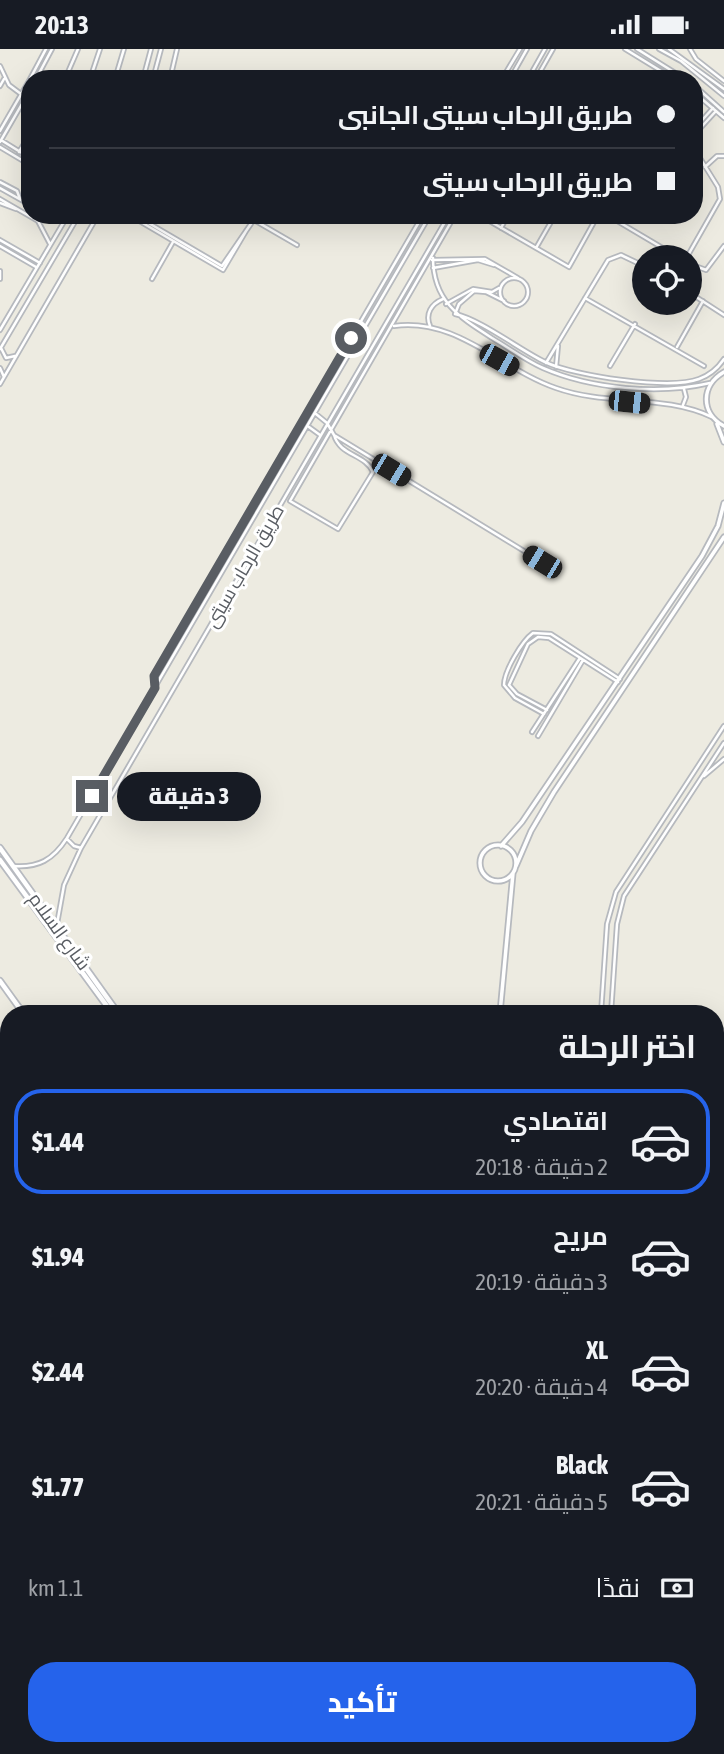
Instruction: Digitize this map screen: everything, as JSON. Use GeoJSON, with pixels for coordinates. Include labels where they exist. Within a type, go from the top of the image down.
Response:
{"type":"FeatureCollection","features":[{"type":"Feature","properties":{"kind":"main road","name":"شارع السلام"},"geometry":{"type":"LineString","coordinates":[[0,848],[57,925],[107,1005]]}},
{"type":"Feature","properties":{"kind":"main road","name":"شارع السلام"},"geometry":{"type":"LineString","coordinates":[[0,860],[111,1005]]}},
{"type":"Feature","properties":{"kind":"main road"},"geometry":{"type":"LineString","coordinates":[[0,981],[17,1005]]}},
{"type":"Feature","properties":{"kind":"street"},"geometry":{"type":"LineString","coordinates":[[35,70],[46,49]]}},
{"type":"Feature","properties":{"kind":"street"},"geometry":{"type":"LineString","coordinates":[[41,70],[52,49]]}},
{"type":"Feature","properties":{"kind":"street"},"geometry":{"type":"LineString","coordinates":[[69,70],[78,49]]}},
{"type":"Feature","properties":{"kind":"street"},"geometry":{"type":"LineString","coordinates":[[93,70],[100,49]]}},
{"type":"Feature","properties":{"kind":"street"},"geometry":{"type":"LineString","coordinates":[[118,70],[124,49]]}},
{"type":"Feature","properties":{"kind":"street"},"geometry":{"type":"LineString","coordinates":[[145,70],[151,49]]}},
{"type":"Feature","properties":{"kind":"street"},"geometry":{"type":"LineString","coordinates":[[155,70],[161,49]]}},
{"type":"Feature","properties":{"kind":"street"},"geometry":{"type":"LineString","coordinates":[[172,70],[177,49]]}},
{"type":"Feature","properties":{"kind":"street"},"geometry":{"type":"LineString","coordinates":[[507,70],[520,49]]}},
{"type":"Feature","properties":{"kind":"street"},"geometry":{"type":"LineString","coordinates":[[515,70],[527,49]]}},
{"type":"Feature","properties":{"kind":"street"},"geometry":{"type":"LineString","coordinates":[[533,70],[545,49]]}},
{"type":"Feature","properties":{"kind":"street"},"geometry":{"type":"LineString","coordinates":[[541,70],[553,49]]}},
{"type":"Feature","properties":{"kind":"street"},"geometry":{"type":"LineString","coordinates":[[625,49],[659,70]]}},
{"type":"Feature","properties":{"kind":"street"},"geometry":{"type":"LineString","coordinates":[[637,49],[671,70]]}},
{"type":"Feature","properties":{"kind":"street"},"geometry":{"type":"LineString","coordinates":[[659,49],[691,70]]}},
{"type":"Feature","properties":{"kind":"street"},"geometry":{"type":"LineString","coordinates":[[690,49],[694,57],[724,81]]}},
{"type":"Feature","properties":{"kind":"street"},"geometry":{"type":"LineString","coordinates":[[670,55],[671,50],[695,70]]}},
{"type":"Feature","properties":{"kind":"street"},"geometry":{"type":"LineString","coordinates":[[0,65],[4,79],[21,94],[0,131]]}},
{"type":"Feature","properties":{"kind":"street"},"geometry":{"type":"LineString","coordinates":[[703,76],[723,93]]}},
{"type":"Feature","properties":{"kind":"street"},"geometry":{"type":"LineString","coordinates":[[0,86],[4,79]]}},
{"type":"Feature","properties":{"kind":"street"},"geometry":{"type":"LineString","coordinates":[[703,79],[723,93]]}},
{"type":"Feature","properties":{"kind":"street"},"geometry":{"type":"LineString","coordinates":[[703,93],[724,112]]}},
{"type":"Feature","properties":{"kind":"street"},"geometry":{"type":"LineString","coordinates":[[703,100],[724,118]]}},
{"type":"Feature","properties":{"kind":"street"},"geometry":{"type":"LineString","coordinates":[[21,106],[0,141],[19,152],[21,149]]}},
{"type":"Feature","properties":{"kind":"street"},"geometry":{"type":"LineString","coordinates":[[703,123],[714,109]]}},
{"type":"Feature","properties":{"kind":"street"},"geometry":{"type":"LineString","coordinates":[[10,113],[15,116]]}},
{"type":"Feature","properties":{"kind":"street"},"geometry":{"type":"LineString","coordinates":[[703,121],[709,115]]}},
{"type":"Feature","properties":{"kind":"street"},"geometry":{"type":"LineString","coordinates":[[0,148],[21,160]]}},
{"type":"Feature","properties":{"kind":"street"},"geometry":{"type":"LineString","coordinates":[[705,167],[717,156],[724,156]]}},
{"type":"Feature","properties":{"kind":"street"},"geometry":{"type":"LineString","coordinates":[[694,245],[720,199],[718,187],[703,164]]}},
{"type":"Feature","properties":{"kind":"street"},"geometry":{"type":"LineString","coordinates":[[0,182],[16,191],[20,199]]}},
{"type":"Feature","properties":{"kind":"street"},"geometry":{"type":"LineString","coordinates":[[0,188],[20,199]]}},
{"type":"Feature","properties":{"kind":"street"},"geometry":{"type":"LineString","coordinates":[[0,201],[21,211]]}},
{"type":"Feature","properties":{"kind":"street"},"geometry":{"type":"LineString","coordinates":[[39,224],[44,228],[51,245]]}},
{"type":"Feature","properties":{"kind":"street"},"geometry":{"type":"LineString","coordinates":[[0,330],[63,224]]}},
{"type":"Feature","properties":{"kind":"street"},"geometry":{"type":"LineString","coordinates":[[16,355],[6,358],[0,349],[74,224]]}},
{"type":"Feature","properties":{"kind":"street"},"geometry":{"type":"LineString","coordinates":[[0,384],[93,224]]}},
{"type":"Feature","properties":{"kind":"street"},"geometry":{"type":"LineString","coordinates":[[145,224],[222,267],[251,224]]}},
{"type":"Feature","properties":{"kind":"street"},"geometry":{"type":"LineString","coordinates":[[149,224],[174,240]]}},
{"type":"Feature","properties":{"kind":"street"},"geometry":{"type":"LineString","coordinates":[[261,224],[297,245]]}},
{"type":"Feature","properties":{"kind":"street"},"geometry":{"type":"LineString","coordinates":[[155,688],[154,676],[418,224]]}},
{"type":"Feature","properties":{"kind":"street","name":"طريق الرحاب سيتى"},"geometry":{"type":"LineString","coordinates":[[13,866],[37,865],[55,854],[66,838],[425,224]]}},
{"type":"Feature","properties":{"kind":"street","name":"طريق الرحاب سيتى"},"geometry":{"type":"LineString","coordinates":[[57,925],[64,885],[81,848],[444,224]]}},
{"type":"Feature","properties":{"kind":"street"},"geometry":{"type":"LineString","coordinates":[[316,414],[327,423],[331,429],[340,448],[369,465],[373,471],[341,526],[336,529],[290,501],[331,429],[393,326],[450,224]]}},
{"type":"Feature","properties":{"kind":"street"},"geometry":{"type":"LineString","coordinates":[[495,224],[571,266],[593,224]]}},
{"type":"Feature","properties":{"kind":"street"},"geometry":{"type":"LineString","coordinates":[[536,248],[550,224]]}},
{"type":"Feature","properties":{"kind":"street"},"geometry":{"type":"LineString","coordinates":[[622,224],[658,245]]}},
{"type":"Feature","properties":{"kind":"street"},"geometry":{"type":"LineString","coordinates":[[439,232],[444,235]]}},
{"type":"Feature","properties":{"kind":"street"},"geometry":{"type":"LineString","coordinates":[[0,240],[40,263]]}},
{"type":"Feature","properties":{"kind":"street"},"geometry":{"type":"LineString","coordinates":[[152,279],[174,240]]}},
{"type":"Feature","properties":{"kind":"street"},"geometry":{"type":"LineString","coordinates":[[0,246],[37,268]]}},
{"type":"Feature","properties":{"kind":"street"},"geometry":{"type":"LineString","coordinates":[[702,268],[706,270],[724,246]]}},
{"type":"Feature","properties":{"kind":"street"},"geometry":{"type":"LineString","coordinates":[[433,255],[437,289],[455,314],[526,359],[567,376],[608,385],[684,389],[710,383],[724,371]]}},
{"type":"Feature","properties":{"kind":"street"},"geometry":{"type":"LineString","coordinates":[[546,363],[608,260],[615,255],[632,259]]}},
{"type":"Feature","properties":{"kind":"street"},"geometry":{"type":"LineString","coordinates":[[432,260],[485,259],[527,286],[526,300],[516,306],[486,292],[474,291],[459,304],[455,314]]}},
{"type":"Feature","properties":{"kind":"street"},"geometry":{"type":"LineString","coordinates":[[433,268],[485,261],[505,272],[503,301]]}},
{"type":"Feature","properties":{"kind":"street"},"geometry":{"type":"LineString","coordinates":[[0,271],[0,279]]}},
{"type":"Feature","properties":{"kind":"street"},"geometry":{"type":"LineString","coordinates":[[446,304],[473,289],[492,292],[517,278]]}},
{"type":"Feature","properties":{"kind":"street"},"geometry":{"type":"LineString","coordinates":[[380,289],[385,292]]}},
{"type":"Feature","properties":{"kind":"street"},"geometry":{"type":"LineString","coordinates":[[585,297],[704,366]]}},
{"type":"Feature","properties":{"kind":"street"},"geometry":{"type":"LineString","coordinates":[[430,326],[428,317],[431,308],[443,299]]}},
{"type":"Feature","properties":{"kind":"street"},"geometry":{"type":"LineString","coordinates":[[18,300],[26,305]]}},
{"type":"Feature","properties":{"kind":"street"},"geometry":{"type":"LineString","coordinates":[[676,348],[703,301],[723,312]]}},
{"type":"Feature","properties":{"kind":"street"},"geometry":{"type":"LineString","coordinates":[[455,314],[546,363],[595,376],[673,383],[698,380],[714,370],[724,359]]}},
{"type":"Feature","properties":{"kind":"street"},"geometry":{"type":"LineString","coordinates":[[610,366],[635,324]]}},
{"type":"Feature","properties":{"kind":"street"},"geometry":{"type":"LineString","coordinates":[[393,326],[430,326],[450,333],[555,388],[605,399],[683,405],[712,417]]}},
{"type":"Feature","properties":{"kind":"street"},"geometry":{"type":"LineString","coordinates":[[351,338],[357,341]]}},
{"type":"Feature","properties":{"kind":"street"},"geometry":{"type":"LineString","coordinates":[[556,366],[558,343]]}},
{"type":"Feature","properties":{"kind":"street"},"geometry":{"type":"LineString","coordinates":[[362,363],[369,366]]}},
{"type":"Feature","properties":{"kind":"street"},"geometry":{"type":"LineString","coordinates":[[0,368],[4,377]]}},
{"type":"Feature","properties":{"kind":"street"},"geometry":{"type":"LineString","coordinates":[[8,370],[13,373]]}},
{"type":"Feature","properties":{"kind":"street"},"geometry":{"type":"LineString","coordinates":[[710,383],[706,400],[724,442]]}},
{"type":"Feature","properties":{"kind":"street"},"geometry":{"type":"LineString","coordinates":[[683,405],[686,397],[684,389]]}},
{"type":"Feature","properties":{"kind":"street"},"geometry":{"type":"LineString","coordinates":[[312,405],[319,409]]}},
{"type":"Feature","properties":{"kind":"street"},"geometry":{"type":"LineString","coordinates":[[716,422],[724,426]]}},
{"type":"Feature","properties":{"kind":"street"},"geometry":{"type":"LineString","coordinates":[[308,427],[320,435]]}},
{"type":"Feature","properties":{"kind":"street"},"geometry":{"type":"LineString","coordinates":[[334,435],[547,565]]}},
{"type":"Feature","properties":{"kind":"street"},"geometry":{"type":"LineString","coordinates":[[308,457],[313,461]]}},
{"type":"Feature","properties":{"kind":"street"},"geometry":{"type":"LineString","coordinates":[[501,846],[520,825],[667,609],[711,541],[724,503]]}},
{"type":"Feature","properties":{"kind":"street"},"geometry":{"type":"LineString","coordinates":[[501,1005],[513,873],[531,831],[724,537]]}},
{"type":"Feature","properties":{"kind":"street"},"geometry":{"type":"LineString","coordinates":[[667,609],[674,614]]}},
{"type":"Feature","properties":{"kind":"street"},"geometry":{"type":"LineString","coordinates":[[659,621],[666,625]]}},
{"type":"Feature","properties":{"kind":"street"},"geometry":{"type":"LineString","coordinates":[[545,712],[510,688],[509,681],[528,636],[541,631],[619,680]]}},
{"type":"Feature","properties":{"kind":"street"},"geometry":{"type":"LineString","coordinates":[[517,662],[528,644],[538,637],[549,638],[603,670]]}},
{"type":"Feature","properties":{"kind":"street"},"geometry":{"type":"LineString","coordinates":[[538,736],[545,712],[581,659]]}},
{"type":"Feature","properties":{"kind":"street"},"geometry":{"type":"LineString","coordinates":[[532,732],[542,721],[581,659]]}},
{"type":"Feature","properties":{"kind":"street"},"geometry":{"type":"LineString","coordinates":[[602,1005],[611,904],[622,879],[724,726]]}},
{"type":"Feature","properties":{"kind":"street"},"geometry":{"type":"LineString","coordinates":[[612,1005],[620,908],[630,884],[724,743]]}},
{"type":"Feature","properties":{"kind":"street"},"geometry":{"type":"LineString","coordinates":[[701,777],[724,759]]}},
{"type":"Feature","properties":{"kind":"street"},"geometry":{"type":"LineString","coordinates":[[667,812],[674,818]]}},
{"type":"Feature","properties":{"kind":"street"},"geometry":{"type":"LineString","coordinates":[[520,825],[531,831]]}},
{"type":"Feature","properties":{"kind":"street"},"geometry":{"type":"LineString","coordinates":[[657,827],[663,828],[664,832]]}},
{"type":"Feature","properties":{"kind":"street"},"geometry":{"type":"LineString","coordinates":[[66,838],[74,846],[81,848]]}},
{"type":"Feature","properties":{"kind":"street"},"geometry":{"type":"LineString","coordinates":[[513,873],[501,881],[491,880],[483,873],[480,863],[484,853],[492,847],[501,846],[514,855],[516,866]]}},
{"type":"Feature","properties":{"kind":"route"},"geometry":{"type":"LineString","coordinates":[[92,796],[155,688],[154,676],[351,338]]}}]}
